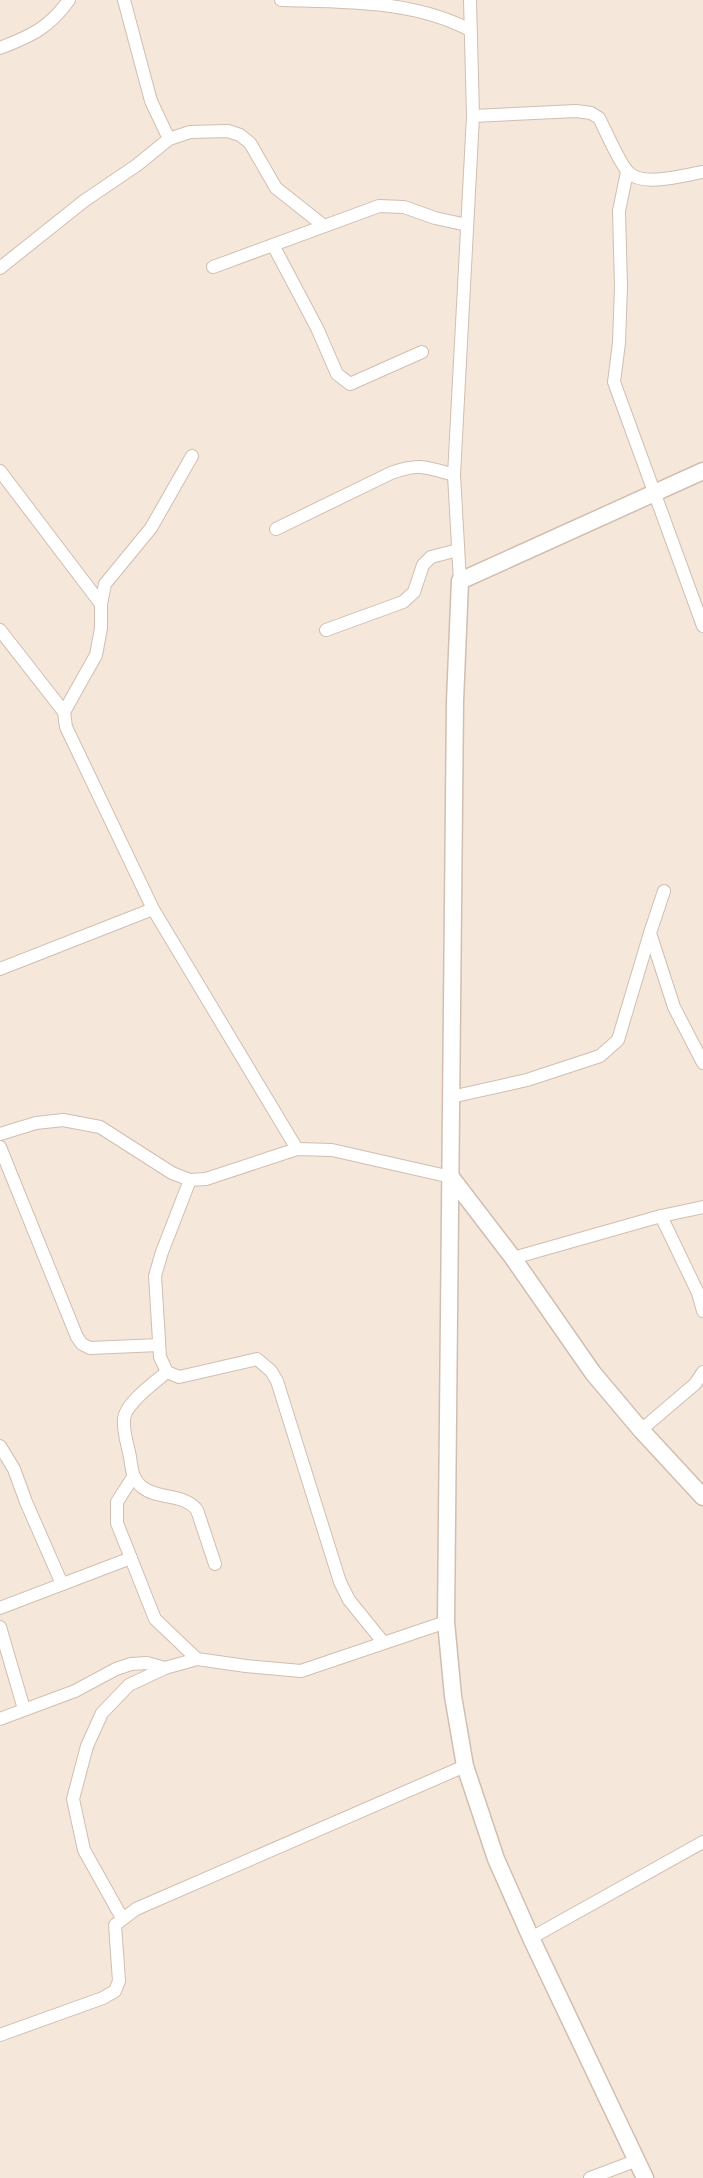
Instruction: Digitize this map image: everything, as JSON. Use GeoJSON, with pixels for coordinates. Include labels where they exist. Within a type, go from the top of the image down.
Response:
{"type":"FeatureCollection","features":[{"type":"Feature","properties":{"kind":"street"},"geometry":{"type":"LineString","coordinates":[[0,48],[42,29],[60,13],[69,0]]}},
{"type":"Feature","properties":{"kind":"street"},"geometry":{"type":"LineString","coordinates":[[124,0],[151,101],[170,139]]}},
{"type":"Feature","properties":{"kind":"street"},"geometry":{"type":"LineString","coordinates":[[281,0],[372,4],[404,8],[434,14],[452,20],[470,30]]}},
{"type":"Feature","properties":{"kind":"street"},"geometry":{"type":"LineString","coordinates":[[470,0],[473,116],[454,475],[460,581],[455,701],[446,1622],[453,1696],[465,1767],[496,1858],[531,1938],[645,2178]]}},
{"type":"Feature","properties":{"kind":"street"},"geometry":{"type":"LineString","coordinates":[[473,116],[576,111],[591,113],[599,118],[627,172],[638,179],[652,180],[703,172]]}},
{"type":"Feature","properties":{"kind":"street"},"geometry":{"type":"LineString","coordinates":[[0,268],[84,201],[170,139],[190,132],[228,131],[240,135],[250,143],[276,188],[324,226]]}},
{"type":"Feature","properties":{"kind":"street"},"geometry":{"type":"LineString","coordinates":[[627,172],[619,211],[620,320],[614,382],[703,626]]}},
{"type":"Feature","properties":{"kind":"street"},"geometry":{"type":"LineString","coordinates":[[213,267],[379,206],[404,207],[435,218],[467,225]]}},
{"type":"Feature","properties":{"kind":"street"},"geometry":{"type":"LineString","coordinates":[[273,244],[317,328],[337,374],[343,380],[350,384],[422,352]]}},
{"type":"Feature","properties":{"kind":"street"},"geometry":{"type":"LineString","coordinates":[[64,712],[96,655],[105,584],[151,528],[192,456]]}},
{"type":"Feature","properties":{"kind":"street"},"geometry":{"type":"LineString","coordinates":[[276,529],[391,473],[411,466],[426,466],[454,475]]}},
{"type":"Feature","properties":{"kind":"street"},"geometry":{"type":"LineString","coordinates":[[0,471],[101,604]]}},
{"type":"Feature","properties":{"kind":"street"},"geometry":{"type":"LineString","coordinates":[[460,581],[703,471]]}},
{"type":"Feature","properties":{"kind":"street"},"geometry":{"type":"LineString","coordinates":[[326,630],[403,602],[414,592],[423,565],[431,557],[458,550]]}},
{"type":"Feature","properties":{"kind":"street"},"geometry":{"type":"LineString","coordinates":[[0,630],[64,712],[66,727],[153,909],[297,1149]]}},
{"type":"Feature","properties":{"kind":"street"},"geometry":{"type":"LineString","coordinates":[[451,1097],[527,1080],[600,1056],[618,1040],[664,891]]}},
{"type":"Feature","properties":{"kind":"street"},"geometry":{"type":"LineString","coordinates":[[0,969],[153,909]]}},
{"type":"Feature","properties":{"kind":"street"},"geometry":{"type":"LineString","coordinates":[[650,933],[674,1007],[703,1063]]}},
{"type":"Feature","properties":{"kind":"street"},"geometry":{"type":"LineString","coordinates":[[0,1134],[36,1123],[63,1120],[100,1127],[172,1173],[190,1180],[206,1179],[297,1149],[332,1150],[451,1178],[513,1258],[593,1373],[703,1497]]}},
{"type":"Feature","properties":{"kind":"street"},"geometry":{"type":"LineString","coordinates":[[0,1147],[77,1337],[82,1344],[90,1348],[159,1345]]}},
{"type":"Feature","properties":{"kind":"street"},"geometry":{"type":"LineString","coordinates":[[190,1180],[155,1276],[160,1357],[167,1372],[179,1377],[257,1359],[271,1371],[277,1381],[340,1582],[350,1600],[383,1642]]}},
{"type":"Feature","properties":{"kind":"street"},"geometry":{"type":"LineString","coordinates":[[513,1258],[661,1216],[703,1207]]}},
{"type":"Feature","properties":{"kind":"street"},"geometry":{"type":"LineString","coordinates":[[661,1216],[698,1293],[703,1311]]}},
{"type":"Feature","properties":{"kind":"street"},"geometry":{"type":"LineString","coordinates":[[167,1372],[131,1404],[123,1418],[133,1477],[142,1487],[153,1493],[185,1500],[192,1504],[197,1510],[215,1564]]}},
{"type":"Feature","properties":{"kind":"street"},"geometry":{"type":"LineString","coordinates":[[642,1430],[694,1384],[703,1372]]}},
{"type":"Feature","properties":{"kind":"street"},"geometry":{"type":"LineString","coordinates":[[0,1446],[14,1470],[62,1584]]}},
{"type":"Feature","properties":{"kind":"street"},"geometry":{"type":"LineString","coordinates":[[133,1477],[117,1502],[117,1523],[155,1620],[197,1659]]}},
{"type":"Feature","properties":{"kind":"street"},"geometry":{"type":"LineString","coordinates":[[0,1608],[131,1558]]}},
{"type":"Feature","properties":{"kind":"street"},"geometry":{"type":"LineString","coordinates":[[122,1918],[84,1850],[73,1799],[87,1746],[102,1713],[129,1685],[165,1668],[197,1659],[301,1671],[446,1622]]}},
{"type":"Feature","properties":{"kind":"street"},"geometry":{"type":"LineString","coordinates":[[0,1627],[24,1708]]}},
{"type":"Feature","properties":{"kind":"street"},"geometry":{"type":"LineString","coordinates":[[0,1719],[24,1708],[75,1691],[116,1669],[131,1664],[147,1663],[165,1668]]}},
{"type":"Feature","properties":{"kind":"street"},"geometry":{"type":"LineString","coordinates":[[0,2035],[103,1998],[115,1991],[119,1981],[115,1925],[136,1909],[465,1767]]}},
{"type":"Feature","properties":{"kind":"street"},"geometry":{"type":"LineString","coordinates":[[531,1938],[703,1842]]}},
{"type":"Feature","properties":{"kind":"street"},"geometry":{"type":"LineString","coordinates":[[590,2178],[635,2161]]}},
{"type":"Feature","properties":{"kind":"shaded area"},"geometry":{"type":"Polygon","coordinates":[[[0,0],[703,0],[703,2178],[0,2178],[0,0]]]}}]}
